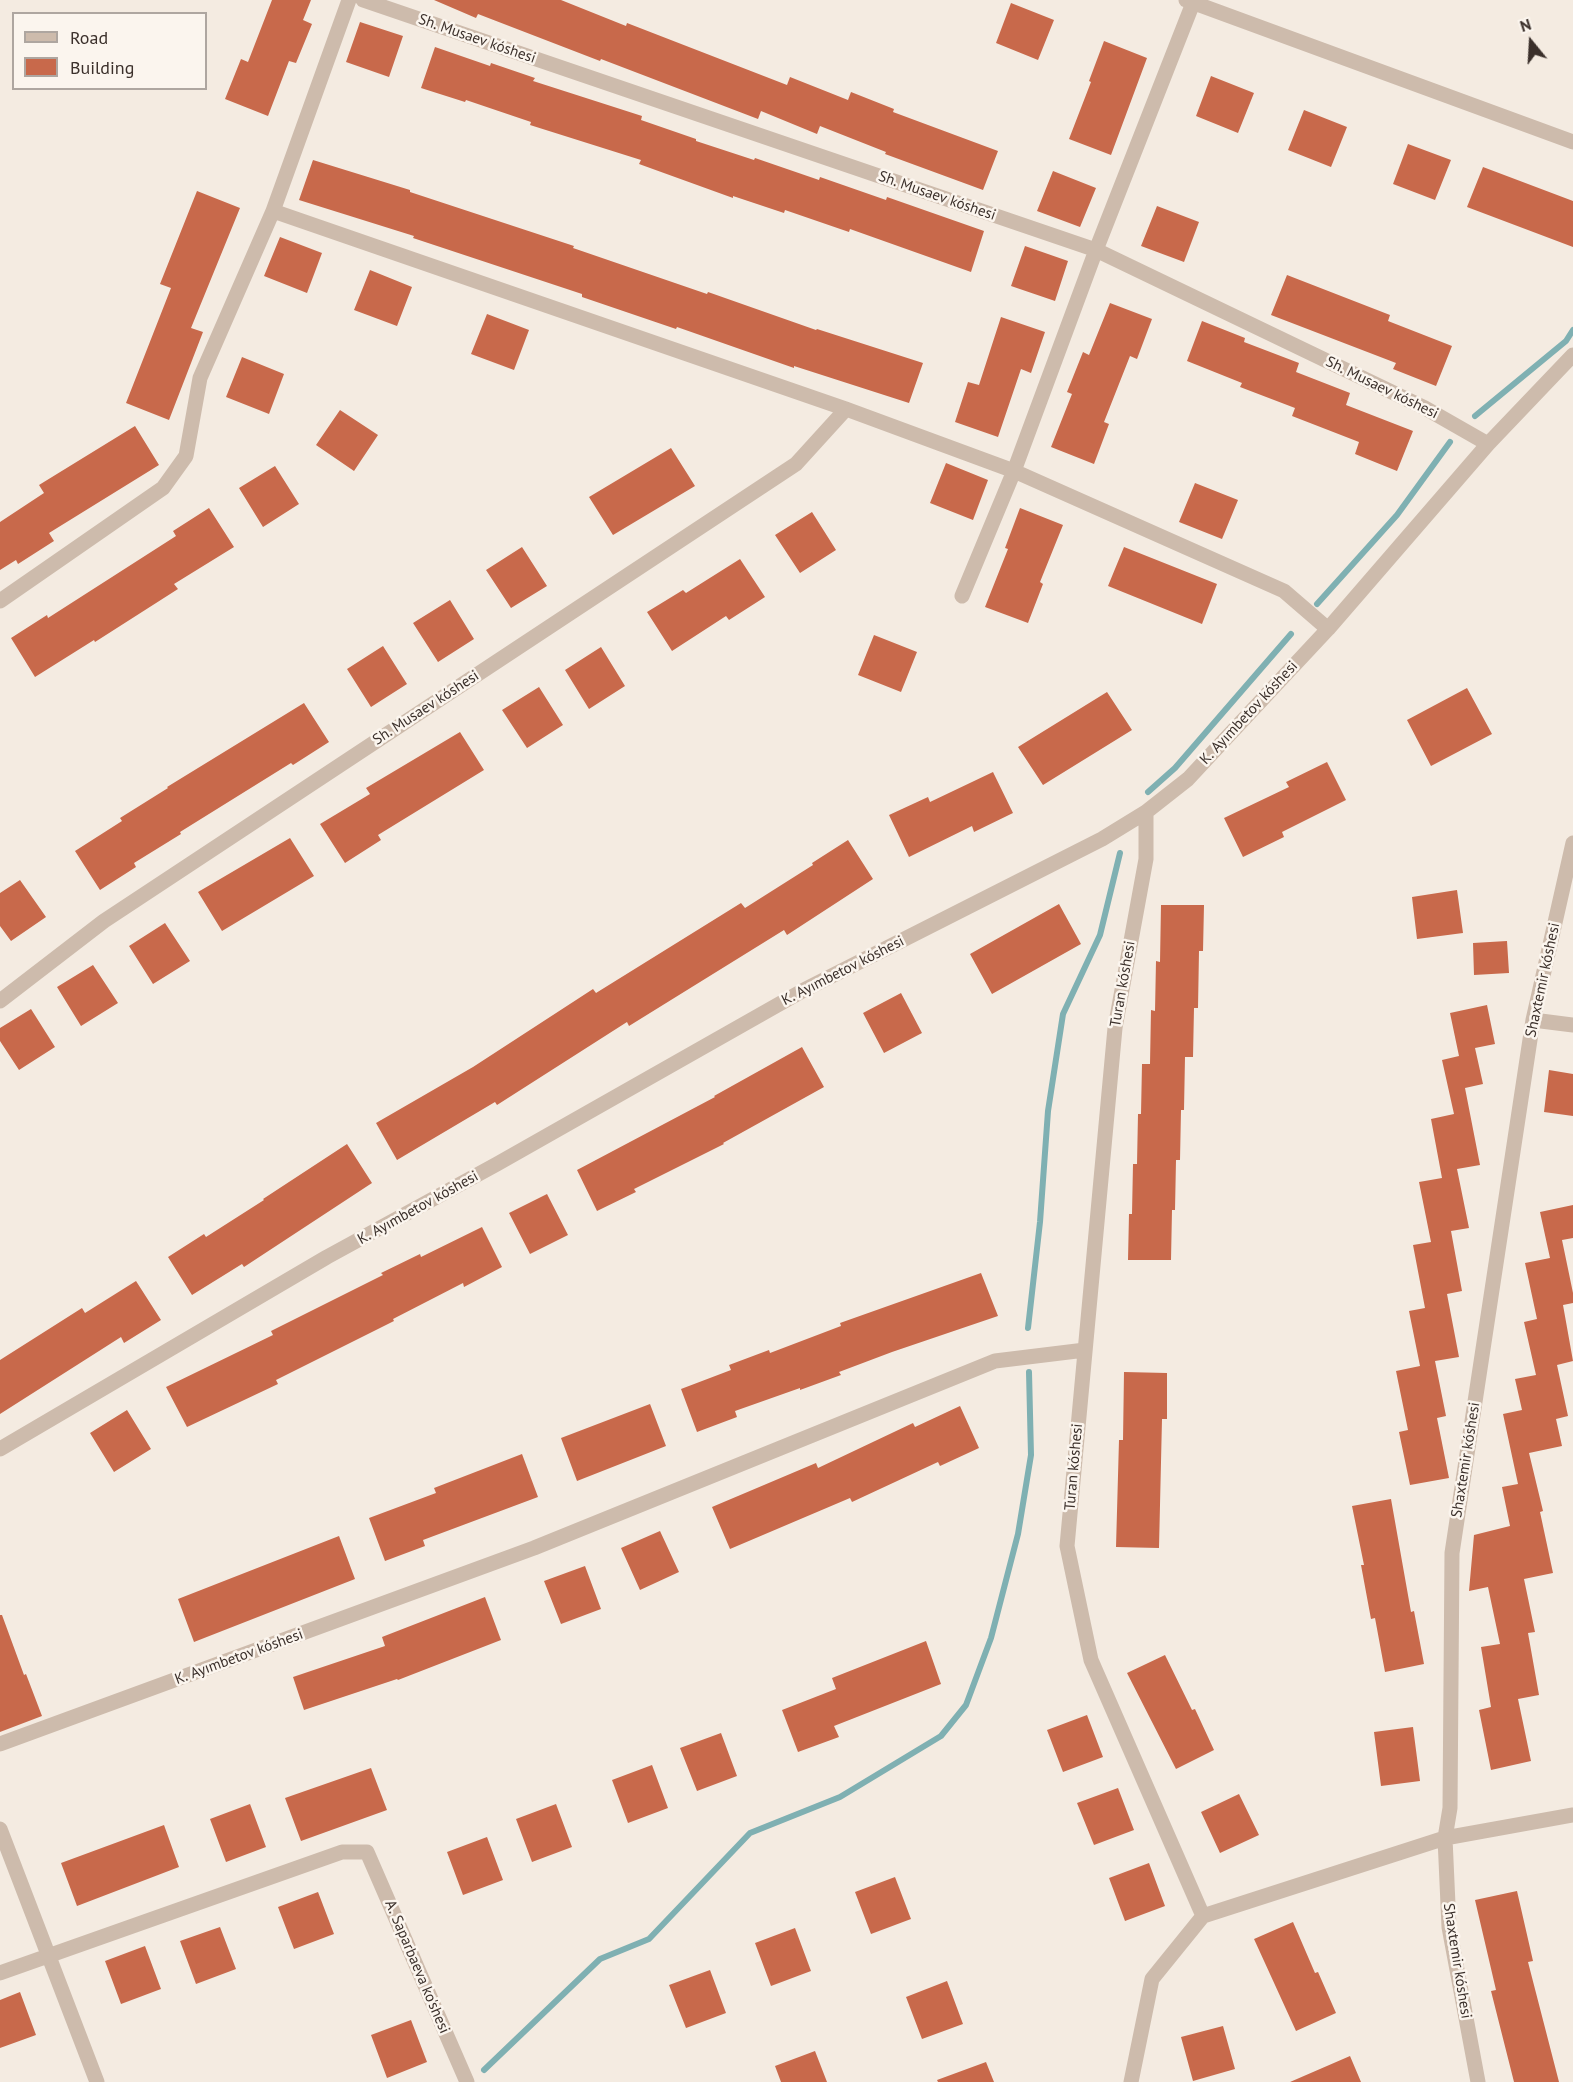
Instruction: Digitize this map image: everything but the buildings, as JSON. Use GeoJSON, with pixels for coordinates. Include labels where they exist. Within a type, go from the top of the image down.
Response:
{"type":"FeatureCollection","features":[{"type":"Feature","properties":{"kind":"street"},"geometry":{"type":"LineString","coordinates":[[0,601],[163,488],[186,456],[200,378],[273,211],[349,0]]}},
{"type":"Feature","properties":{"kind":"street","name":"Sh. Musaev kóshesi"},"geometry":{"type":"LineString","coordinates":[[363,0],[1096,250],[1425,408],[1488,444]]}},
{"type":"Feature","properties":{"kind":"street"},"geometry":{"type":"LineString","coordinates":[[962,596],[1014,471],[1190,1],[1573,142]]}},
{"type":"Feature","properties":{"kind":"street"},"geometry":{"type":"LineString","coordinates":[[273,211],[846,409],[1014,471],[1284,591],[1328,629]]}},
{"type":"Feature","properties":{"kind":"street","name":"K. Ayımbetov kóshesi"},"geometry":{"type":"LineString","coordinates":[[0,1449],[327,1257],[497,1164],[804,990],[1102,839],[1146,812],[1188,779],[1328,629],[1488,444],[1573,355]]}},
{"type":"Feature","properties":{"kind":"street","name":"Sh. Musaev kóshesi"},"geometry":{"type":"LineString","coordinates":[[0,1001],[104,921],[796,464],[846,409]]}},
{"type":"Feature","properties":{"kind":"street","name":"Turan kóshesi"},"geometry":{"type":"LineString","coordinates":[[1146,812],[1146,859],[1115,1028],[1067,1546],[1091,1660],[1203,1916]]}},
{"type":"Feature","properties":{"kind":"street","name":"Shaxtemir kóshesi"},"geometry":{"type":"LineString","coordinates":[[1478,2082],[1449,1927],[1445,1838],[1450,1808],[1452,1553],[1533,1020],[1573,843]]}},
{"type":"Feature","properties":{"kind":"street"},"geometry":{"type":"LineString","coordinates":[[1533,1020],[1573,1025]]}},
{"type":"Feature","properties":{"kind":"street","name":"K. Ayımbetov kóshesi"},"geometry":{"type":"LineString","coordinates":[[0,1744],[534,1548],[995,1361],[1085,1350]]}},
{"type":"Feature","properties":{"kind":"street"},"geometry":{"type":"LineString","coordinates":[[1131,2082],[1152,1979],[1203,1916],[1445,1838],[1573,1815]]}},
{"type":"Feature","properties":{"kind":"street"},"geometry":{"type":"LineString","coordinates":[[0,1828],[97,2082]]}},
{"type":"Feature","properties":{"kind":"street","name":"A. Saparbaeva ko'shesi"},"geometry":{"type":"LineString","coordinates":[[48,1956],[342,1852],[367,1852],[467,2082]]}},
{"type":"Feature","properties":{"kind":"street"},"geometry":{"type":"LineString","coordinates":[[0,1973],[48,1956]]}},
{"type":"Feature","properties":{"kind":"waterway"},"geometry":{"type":"LineString","coordinates":[[1475,416],[1566,341],[1573,330]]}},
{"type":"Feature","properties":{"kind":"waterway"},"geometry":{"type":"LineString","coordinates":[[1317,604],[1397,515],[1450,442]]}},
{"type":"Feature","properties":{"kind":"waterway"},"geometry":{"type":"LineString","coordinates":[[1148,792],[1175,768],[1291,634]]}},
{"type":"Feature","properties":{"kind":"waterway"},"geometry":{"type":"LineString","coordinates":[[1028,1328],[1040,1222],[1048,1111],[1063,1014],[1100,935],[1120,853]]}},
{"type":"Feature","properties":{"kind":"waterway"},"geometry":{"type":"LineString","coordinates":[[484,2070],[600,1959],[649,1939],[750,1833],[840,1797],[941,1736],[966,1705],[991,1638],[1018,1534],[1031,1455],[1029,1372]]}}]}
